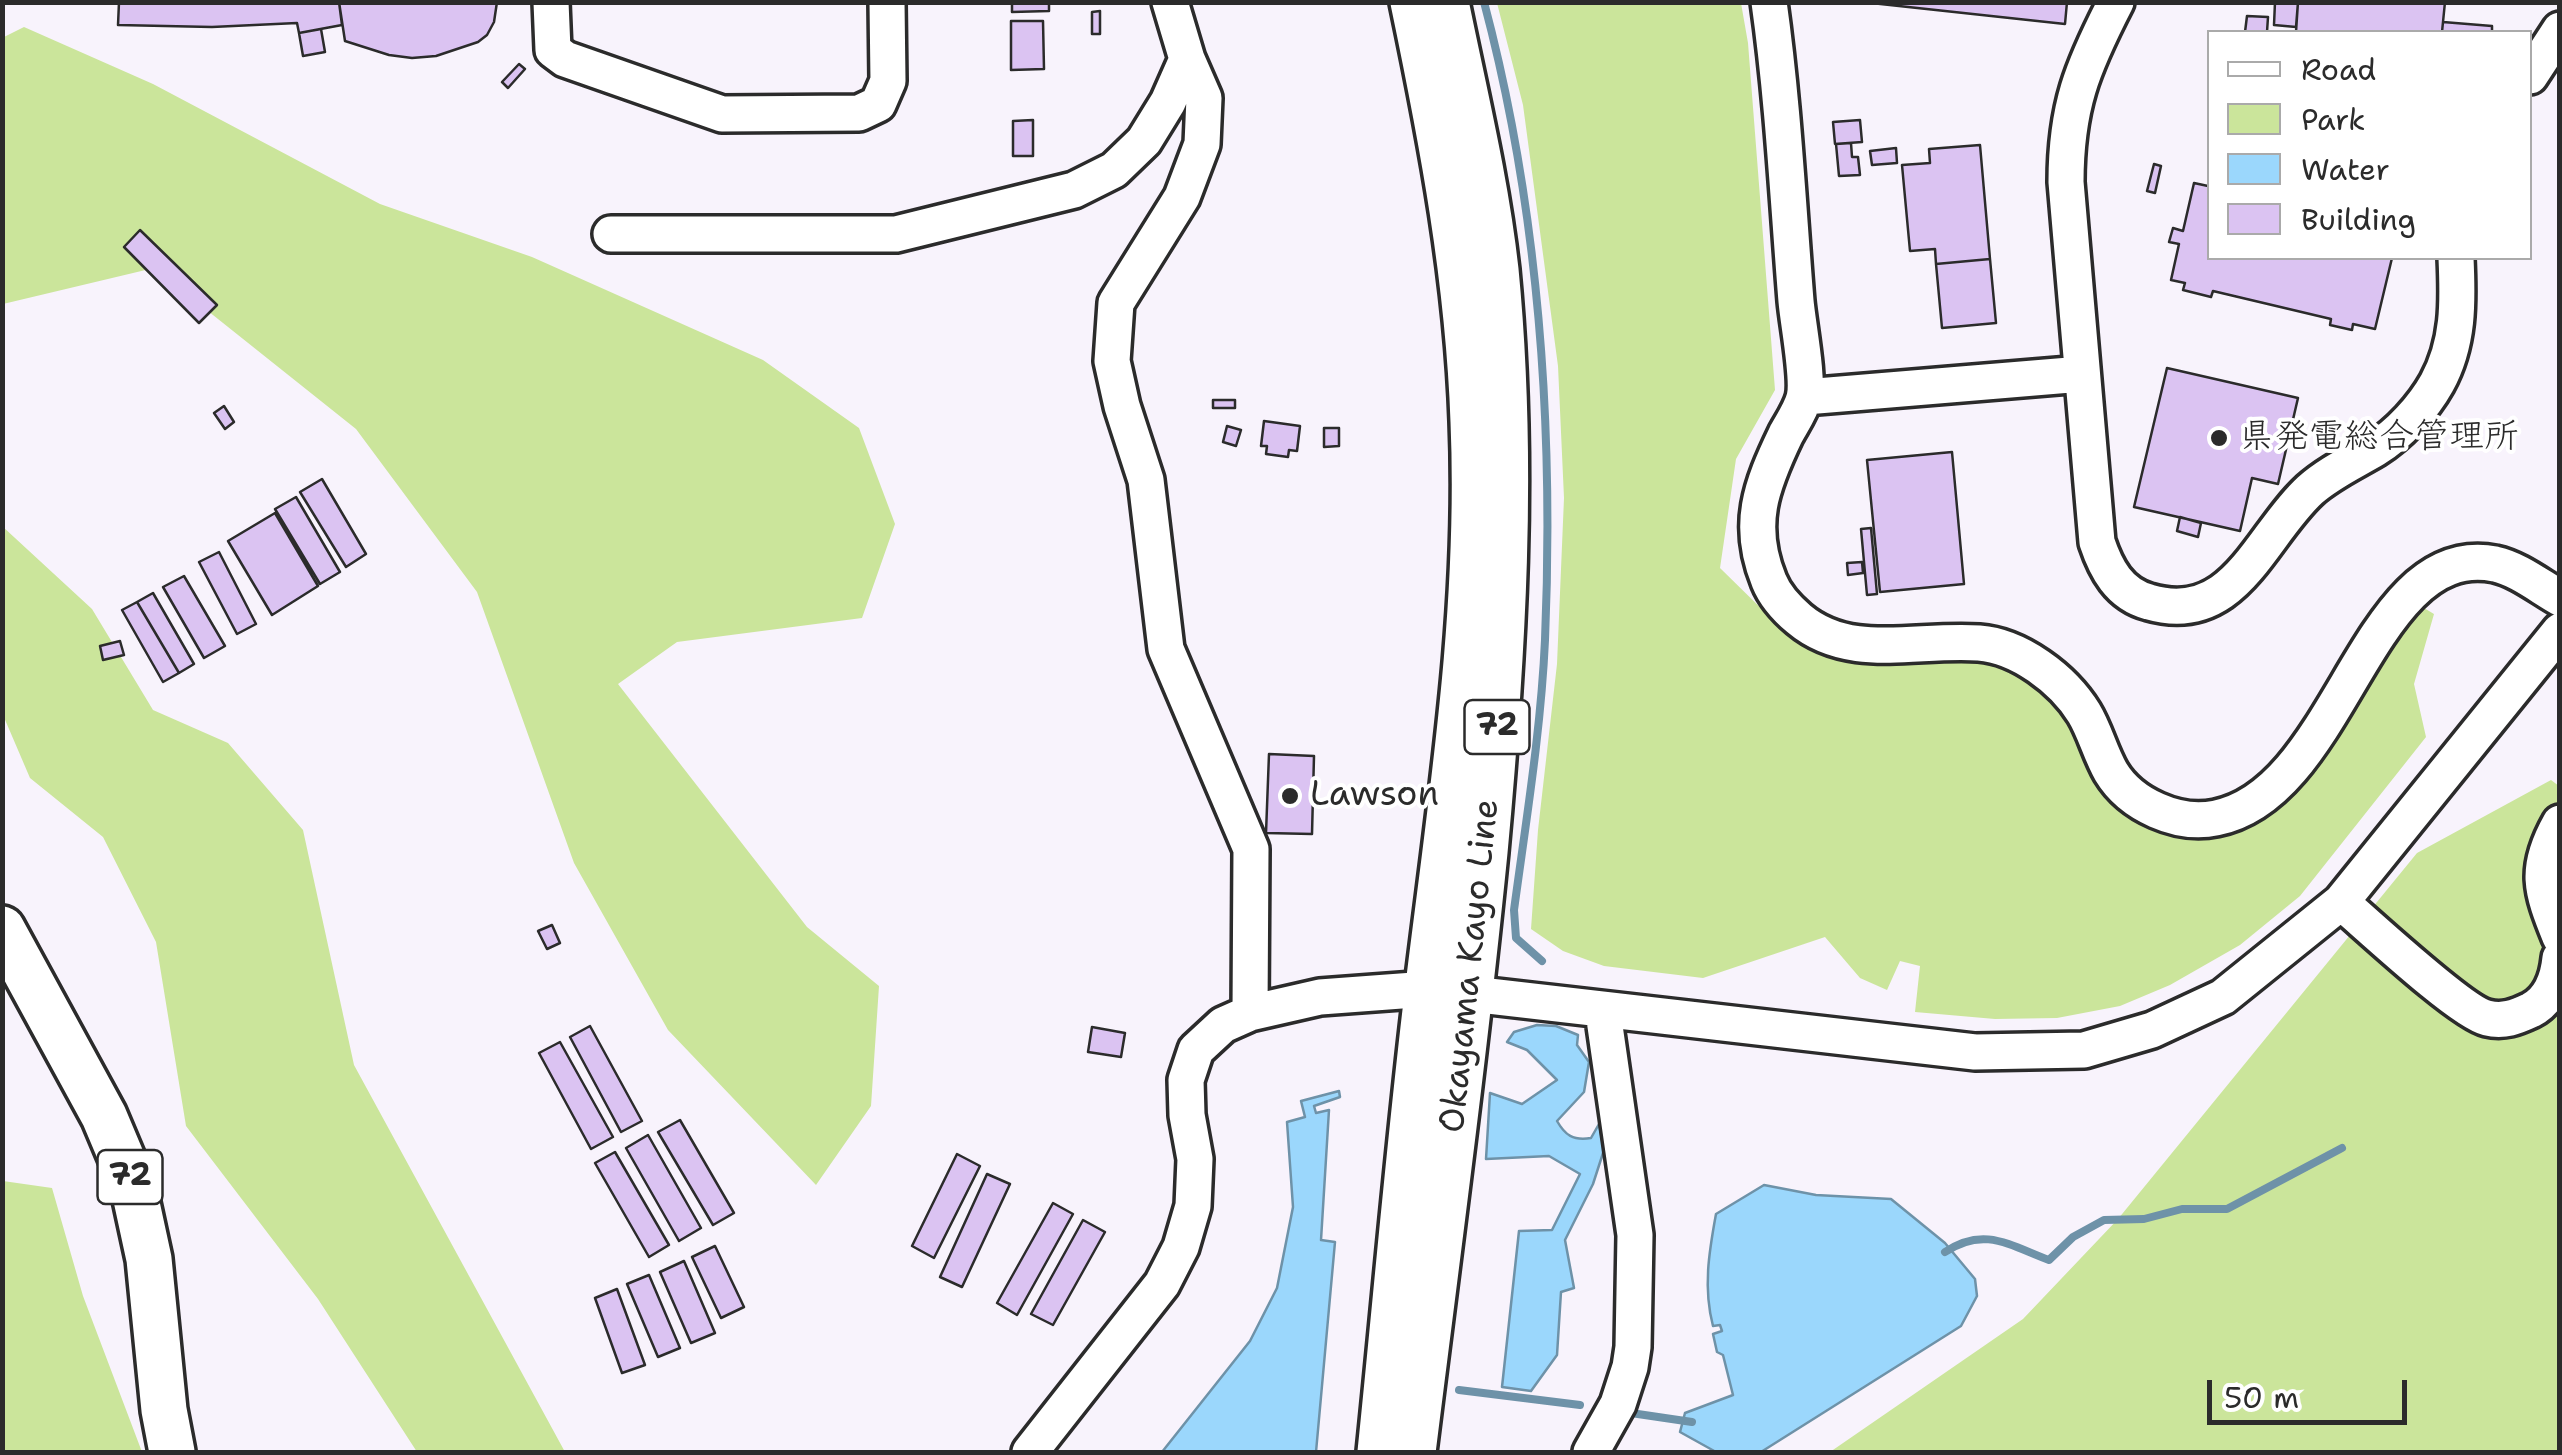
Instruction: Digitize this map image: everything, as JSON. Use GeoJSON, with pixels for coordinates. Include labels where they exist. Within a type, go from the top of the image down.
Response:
{"type":"FeatureCollection","features":[{"type":"Feature","properties":{"kind":"main road","name":"Okayama Kayo Line"},"geometry":{"type":"LineString","coordinates":[[1413,2],[1442,142],[1462,279],[1474,422],[1472,566],[1449,992],[1413,1452]]}},
{"type":"Feature","properties":{"kind":"main road","name":"Okayama Kayo Line"},"geometry":{"type":"LineString","coordinates":[[1380,1452],[1449,992],[1500,686],[1506,546],[1505,412],[1496,268],[1446,2]]}},
{"type":"Feature","properties":{"kind":"main road","name":"72"},"geometry":{"type":"LineString","coordinates":[[2,930],[15,982],[104,1116],[133,1185],[149,1259],[172,1452]]}},
{"type":"Feature","properties":{"kind":"street"},"geometry":{"type":"LineString","coordinates":[[550,2],[554,50],[566,59],[722,114],[860,113],[878,104],[888,81],[888,2]]}},
{"type":"Feature","properties":{"kind":"street"},"geometry":{"type":"LineString","coordinates":[[1170,2],[1186,59],[1204,98],[1202,144],[1182,197],[1116,303],[1112,361],[1146,480],[1166,649],[1251,850],[1250,1013]]}},
{"type":"Feature","properties":{"kind":"street"},"geometry":{"type":"LineString","coordinates":[[1769,2],[1804,397],[1768,475],[1756,521],[1770,586],[1785,607],[1804,623],[1830,638],[1856,645],[1982,643],[2012,652],[2063,687],[2084,712],[2112,774],[2129,793],[2172,817],[2217,818],[2274,786],[2301,758],[2403,599],[2432,575],[2453,566],[2496,564],[2560,598]]}},
{"type":"Feature","properties":{"kind":"street"},"geometry":{"type":"LineString","coordinates":[[2116,2],[2080,78],[2066,140],[2066,182],[2098,542],[2104,562],[2126,590],[2142,601],[2182,608],[2199,604],[2230,587],[2313,487],[2378,447],[2419,408],[2436,386],[2457,325],[2456,260]]}},
{"type":"Feature","properties":{"kind":"street"},"geometry":{"type":"LineString","coordinates":[[2532,73],[2560,30]]}},
{"type":"Feature","properties":{"kind":"street"},"geometry":{"type":"LineString","coordinates":[[612,234],[896,234],[1074,190],[1114,170],[1144,142],[1168,102],[1186,59]]}},
{"type":"Feature","properties":{"kind":"street"},"geometry":{"type":"LineString","coordinates":[[1804,397],[2082,374]]}},
{"type":"Feature","properties":{"kind":"street"},"geometry":{"type":"LineString","coordinates":[[1030,1452],[1162,1284],[1182,1247],[1194,1206],[1195,1160],[1186,1080],[1196,1050],[1222,1025],[1250,1013],[1320,996],[1449,992],[1974,1052],[2084,1050],[2152,1030],[2223,997],[2342,902],[2560,630]]}},
{"type":"Feature","properties":{"kind":"street"},"geometry":{"type":"LineString","coordinates":[[2560,823],[2545,850],[2543,894],[2560,937]]}},
{"type":"Feature","properties":{"kind":"street"},"geometry":{"type":"LineString","coordinates":[[2342,902],[2459,1002],[2484,1018],[2512,1020],[2540,1005],[2558,977],[2560,958]]}},
{"type":"Feature","properties":{"kind":"street"},"geometry":{"type":"LineString","coordinates":[[1591,1452],[1618,1404],[1633,1347],[1636,1234],[1603,1012]]}},
{"type":"Feature","properties":{"kind":"green space"},"geometry":{"type":"Polygon","coordinates":[[[1497,3],[1741,3],[1748,43],[1775,390],[1736,459],[1720,568],[1772,619],[1832,654],[1983,659],[2031,678],[2200,833],[2268,815],[2336,739],[2414,602],[2434,614],[2414,684],[2426,737],[2300,896],[2240,945],[2170,985],[2120,1006],[2057,1018],[1995,1019],[1915,1012],[1920,966],[1900,961],[1887,990],[1860,978],[1825,937],[1703,978],[1604,966],[1563,951],[1531,929],[1557,664],[1564,498],[1558,366],[1523,105],[1497,3]]]}},
{"type":"Feature","properties":{"kind":"green space"},"geometry":{"type":"Polygon","coordinates":[[[24,27],[153,84],[380,204],[532,257],[763,360],[859,428],[895,524],[862,618],[677,642],[618,684],[807,927],[879,986],[871,1106],[816,1185],[668,1030],[574,863],[477,592],[356,429],[154,268],[3,304],[2,38],[24,27]]]}},
{"type":"Feature","properties":{"kind":"green space"},"geometry":{"type":"Polygon","coordinates":[[[2,526],[92,609],[153,710],[228,743],[303,830],[354,1065],[565,1452],[417,1452],[318,1299],[186,1126],[156,942],[103,837],[30,778],[3,715],[2,526]]]}},
{"type":"Feature","properties":{"kind":"green space"},"geometry":{"type":"Polygon","coordinates":[[[2551,780],[2559,786],[2559,1452],[1830,1452],[2023,1319],[2118,1219],[2417,853],[2551,780]]]}},
{"type":"Feature","properties":{"kind":"green space"},"geometry":{"type":"Polygon","coordinates":[[[3,1181],[52,1188],[83,1296],[142,1452],[3,1452],[3,1181]]]}},
{"type":"Feature","properties":{"kind":"water"},"geometry":{"type":"Polygon","coordinates":[[[1537,1025],[1556,1026],[1578,1035],[1577,1045],[1589,1062],[1584,1092],[1557,1121],[1579,1139],[1591,1138],[1599,1124],[1604,1150],[1593,1184],[1565,1240],[1574,1288],[1561,1292],[1557,1355],[1531,1391],[1502,1387],[1519,1231],[1552,1230],[1580,1174],[1549,1156],[1486,1159],[1490,1093],[1522,1104],[1557,1080],[1527,1050],[1507,1042],[1514,1032],[1537,1025]]]}},
{"type":"Feature","properties":{"kind":"water"},"geometry":{"type":"Polygon","coordinates":[[[1339,1091],[1340,1097],[1314,1106],[1316,1113],[1329,1110],[1321,1240],[1335,1242],[1316,1452],[1162,1452],[1250,1341],[1277,1288],[1293,1207],[1287,1122],[1305,1117],[1301,1101],[1339,1091]]]}},
{"type":"Feature","properties":{"kind":"water"},"geometry":{"type":"Polygon","coordinates":[[[1764,1185],[1816,1195],[1891,1199],[1945,1243],[1975,1279],[1977,1296],[1961,1326],[1761,1452],[1716,1452],[1680,1432],[1685,1413],[1733,1395],[1713,1334],[1722,1331],[1720,1325],[1713,1326],[1708,1298],[1713,1228],[1716,1214],[1764,1185]]]}},
{"type":"Feature","properties":{"kind":"building"},"geometry":{"type":"Polygon","coordinates":[[[119,2],[339,2],[342,25],[299,33],[297,23],[212,27],[118,25],[119,2]]]}},
{"type":"Feature","properties":{"kind":"building"},"geometry":{"type":"Polygon","coordinates":[[[339,2],[497,2],[494,22],[478,42],[436,56],[412,58],[345,41],[339,2]]]}},
{"type":"Feature","properties":{"kind":"building"},"geometry":{"type":"Polygon","coordinates":[[[1012,2],[1049,2],[1049,11],[1012,12],[1012,2]]]}},
{"type":"Feature","properties":{"kind":"building"},"geometry":{"type":"Polygon","coordinates":[[[1862,2],[2067,2],[2065,24],[1862,2]]]}},
{"type":"Feature","properties":{"kind":"building"},"geometry":{"type":"Polygon","coordinates":[[[2275,2],[2298,2],[2296,27],[2274,25],[2275,2]]]}},
{"type":"Feature","properties":{"kind":"building"},"geometry":{"type":"Polygon","coordinates":[[[2298,2],[2445,2],[2442,30],[2296,30],[2298,2]]]}},
{"type":"Feature","properties":{"kind":"building"},"geometry":{"type":"Polygon","coordinates":[[[1100,11],[1100,34],[1092,34],[1092,12],[1100,11]]]}},
{"type":"Feature","properties":{"kind":"building"},"geometry":{"type":"Polygon","coordinates":[[[2247,16],[2268,17],[2267,30],[2245,30],[2247,16]]]}},
{"type":"Feature","properties":{"kind":"building"},"geometry":{"type":"Polygon","coordinates":[[[1011,21],[1043,21],[1044,69],[1011,70],[1011,21]]]}},
{"type":"Feature","properties":{"kind":"building"},"geometry":{"type":"Polygon","coordinates":[[[2443,22],[2492,26],[2492,30],[2442,30],[2443,22]]]}},
{"type":"Feature","properties":{"kind":"building"},"geometry":{"type":"Polygon","coordinates":[[[321,29],[325,52],[303,56],[299,33],[321,29]]]}},
{"type":"Feature","properties":{"kind":"building"},"geometry":{"type":"Polygon","coordinates":[[[519,64],[525,69],[508,88],[502,82],[519,64]]]}},
{"type":"Feature","properties":{"kind":"building"},"geometry":{"type":"Polygon","coordinates":[[[1033,120],[1033,156],[1013,156],[1013,121],[1033,120]]]}},
{"type":"Feature","properties":{"kind":"building"},"geometry":{"type":"Polygon","coordinates":[[[1860,120],[1862,142],[1835,144],[1833,122],[1860,120]]]}},
{"type":"Feature","properties":{"kind":"building"},"geometry":{"type":"Polygon","coordinates":[[[1851,143],[1860,175],[1839,176],[1836,144],[1851,143]]]}},
{"type":"Feature","properties":{"kind":"building"},"geometry":{"type":"Polygon","coordinates":[[[1980,145],[1990,259],[1936,264],[1935,249],[1910,251],[1902,165],[1930,163],[1929,149],[1980,145]]]}},
{"type":"Feature","properties":{"kind":"building"},"geometry":{"type":"Polygon","coordinates":[[[1896,148],[1897,163],[1872,165],[1870,151],[1896,148]]]}},
{"type":"Feature","properties":{"kind":"building"},"geometry":{"type":"Polygon","coordinates":[[[2154,164],[2161,166],[2155,193],[2147,191],[2154,164]]]}},
{"type":"Feature","properties":{"kind":"building"},"geometry":{"type":"Polygon","coordinates":[[[2194,183],[2207,186],[2207,260],[2392,260],[2375,329],[2353,324],[2352,330],[2330,325],[2331,319],[2213,291],[2211,297],[2183,290],[2185,283],[2171,280],[2179,244],[2169,242],[2173,228],[2183,231],[2194,183]]]}},
{"type":"Feature","properties":{"kind":"building"},"geometry":{"type":"Polygon","coordinates":[[[140,230],[217,305],[199,323],[124,247],[140,230]]]}},
{"type":"Feature","properties":{"kind":"building"},"geometry":{"type":"Polygon","coordinates":[[[1990,259],[1996,323],[1942,328],[1936,264],[1990,259]]]}},
{"type":"Feature","properties":{"kind":"building","name":"県発電総合管理所"},"geometry":{"type":"Polygon","coordinates":[[[2167,368],[2298,398],[2278,484],[2252,478],[2240,531],[2134,507],[2167,368]]]}},
{"type":"Feature","properties":{"kind":"building"},"geometry":{"type":"Polygon","coordinates":[[[1213,400],[1235,400],[1235,408],[1213,408],[1213,400]]]}},
{"type":"Feature","properties":{"kind":"building"},"geometry":{"type":"Polygon","coordinates":[[[224,406],[234,422],[225,429],[214,413],[224,406]]]}},
{"type":"Feature","properties":{"kind":"building"},"geometry":{"type":"Polygon","coordinates":[[[1264,421],[1300,426],[1297,451],[1289,450],[1288,457],[1266,454],[1267,446],[1261,446],[1264,421]]]}},
{"type":"Feature","properties":{"kind":"building"},"geometry":{"type":"Polygon","coordinates":[[[1227,426],[1241,430],[1236,446],[1223,442],[1227,426]]]}},
{"type":"Feature","properties":{"kind":"building"},"geometry":{"type":"Polygon","coordinates":[[[1324,428],[1339,428],[1339,446],[1324,447],[1324,428]]]}},
{"type":"Feature","properties":{"kind":"building"},"geometry":{"type":"Polygon","coordinates":[[[1952,452],[1964,584],[1880,592],[1867,460],[1952,452]]]}},
{"type":"Feature","properties":{"kind":"building"},"geometry":{"type":"Polygon","coordinates":[[[322,479],[366,554],[346,567],[300,492],[322,479]]]}},
{"type":"Feature","properties":{"kind":"building"},"geometry":{"type":"Polygon","coordinates":[[[296,497],[340,572],[320,584],[275,509],[296,497]]]}},
{"type":"Feature","properties":{"kind":"building"},"geometry":{"type":"Polygon","coordinates":[[[275,513],[318,586],[272,615],[228,541],[275,513]]]}},
{"type":"Feature","properties":{"kind":"building"},"geometry":{"type":"Polygon","coordinates":[[[2180,517],[2201,523],[2198,537],[2177,531],[2180,517]]]}},
{"type":"Feature","properties":{"kind":"building"},"geometry":{"type":"Polygon","coordinates":[[[1871,528],[1877,594],[1867,595],[1861,529],[1871,528]]]}},
{"type":"Feature","properties":{"kind":"building"},"geometry":{"type":"Polygon","coordinates":[[[219,552],[256,624],[237,634],[199,562],[219,552]]]}},
{"type":"Feature","properties":{"kind":"building"},"geometry":{"type":"Polygon","coordinates":[[[1862,562],[1863,573],[1848,575],[1847,563],[1862,562]]]}},
{"type":"Feature","properties":{"kind":"building"},"geometry":{"type":"Polygon","coordinates":[[[184,576],[225,646],[204,658],[163,587],[184,576]]]}},
{"type":"Feature","properties":{"kind":"building"},"geometry":{"type":"Polygon","coordinates":[[[153,593],[194,664],[179,673],[137,602],[153,593]]]}},
{"type":"Feature","properties":{"kind":"building"},"geometry":{"type":"Polygon","coordinates":[[[137,602],[179,673],[163,682],[122,610],[137,602]]]}},
{"type":"Feature","properties":{"kind":"building"},"geometry":{"type":"Polygon","coordinates":[[[120,641],[124,655],[103,660],[100,646],[120,641]]]}},
{"type":"Feature","properties":{"kind":"building"},"geometry":{"type":"Polygon","coordinates":[[[1269,754],[1314,756],[1312,834],[1266,833],[1269,754]]]}},
{"type":"Feature","properties":{"kind":"building"},"geometry":{"type":"Polygon","coordinates":[[[552,925],[560,943],[547,949],[538,931],[552,925]]]}},
{"type":"Feature","properties":{"kind":"building"},"geometry":{"type":"Polygon","coordinates":[[[590,1026],[642,1121],[621,1132],[570,1037],[590,1026]]]}},
{"type":"Feature","properties":{"kind":"building"},"geometry":{"type":"Polygon","coordinates":[[[1092,1027],[1125,1033],[1121,1057],[1088,1052],[1092,1027]]]}},
{"type":"Feature","properties":{"kind":"building"},"geometry":{"type":"Polygon","coordinates":[[[560,1042],[613,1137],[591,1149],[539,1053],[560,1042]]]}},
{"type":"Feature","properties":{"kind":"building"},"geometry":{"type":"Polygon","coordinates":[[[680,1120],[734,1213],[713,1225],[658,1132],[680,1120]]]}},
{"type":"Feature","properties":{"kind":"building"},"geometry":{"type":"Polygon","coordinates":[[[648,1135],[701,1228],[679,1241],[626,1148],[648,1135]]]}},
{"type":"Feature","properties":{"kind":"building"},"geometry":{"type":"Polygon","coordinates":[[[615,1152],[669,1245],[649,1257],[595,1163],[615,1152]]]}},
{"type":"Feature","properties":{"kind":"building"},"geometry":{"type":"Polygon","coordinates":[[[957,1154],[980,1166],[934,1258],[912,1246],[957,1154]]]}},
{"type":"Feature","properties":{"kind":"building"},"geometry":{"type":"Polygon","coordinates":[[[987,1174],[1010,1184],[962,1287],[940,1277],[987,1174]]]}},
{"type":"Feature","properties":{"kind":"building"},"geometry":{"type":"Polygon","coordinates":[[[1053,1203],[1073,1214],[1017,1315],[997,1303],[1053,1203]]]}},
{"type":"Feature","properties":{"kind":"building"},"geometry":{"type":"Polygon","coordinates":[[[1083,1220],[1105,1232],[1053,1325],[1031,1314],[1083,1220]]]}},
{"type":"Feature","properties":{"kind":"building"},"geometry":{"type":"Polygon","coordinates":[[[715,1246],[744,1307],[721,1318],[692,1257],[715,1246]]]}},
{"type":"Feature","properties":{"kind":"building"},"geometry":{"type":"Polygon","coordinates":[[[684,1261],[715,1333],[691,1343],[660,1272],[684,1261]]]}},
{"type":"Feature","properties":{"kind":"building"},"geometry":{"type":"Polygon","coordinates":[[[649,1275],[680,1348],[658,1357],[627,1284],[649,1275]]]}},
{"type":"Feature","properties":{"kind":"building"},"geometry":{"type":"Polygon","coordinates":[[[617,1289],[645,1365],[622,1373],[595,1298],[617,1289]]]}},
{"type":"Feature","properties":{"kind":"waterway"},"geometry":{"type":"LineString","coordinates":[[1484,2],[1518,159],[1539,319],[1544,399],[1547,560],[1543,674],[1514,910],[1516,938],[1542,961]]}},
{"type":"Feature","properties":{"kind":"waterway"},"geometry":{"type":"LineString","coordinates":[[1945,1252],[1959,1244],[1984,1239],[2049,1260],[2073,1237],[2104,1220],[2144,1219],[2182,1209],[2227,1209],[2342,1148]]}},
{"type":"Feature","properties":{"kind":"waterway"},"geometry":{"type":"LineString","coordinates":[[1459,1390],[1580,1405]]}},
{"type":"Feature","properties":{"kind":"waterway"},"geometry":{"type":"LineString","coordinates":[[1631,1413],[1692,1422]]}},
{"type":"Feature","properties":{"kind":"place","name":"県発電総合管理所"},"geometry":{"type":"Point","coordinates":[2219,438]}},
{"type":"Feature","properties":{"kind":"place","name":"Lawson"},"geometry":{"type":"Point","coordinates":[1290,796]}}]}
